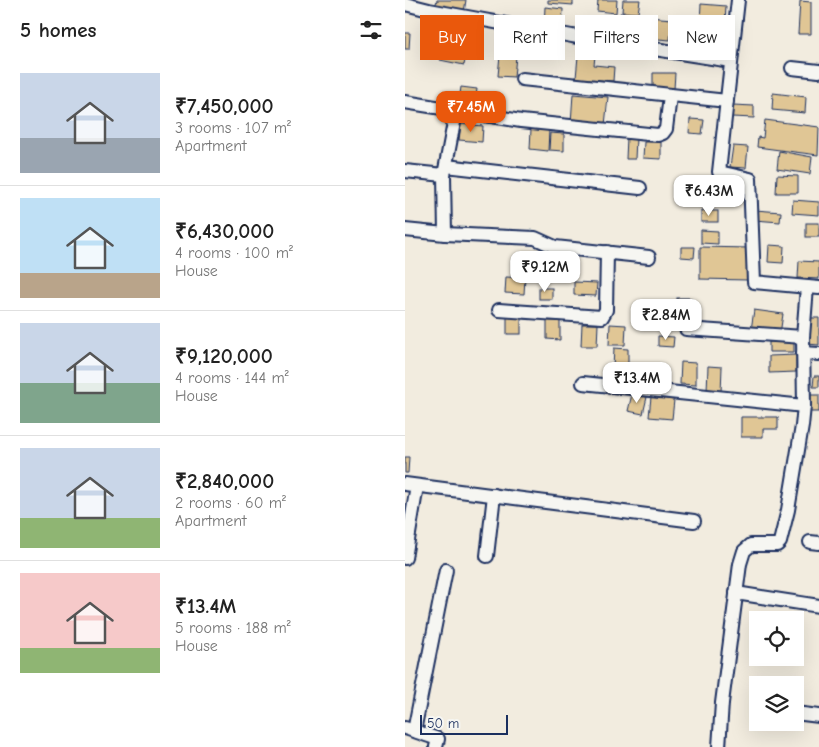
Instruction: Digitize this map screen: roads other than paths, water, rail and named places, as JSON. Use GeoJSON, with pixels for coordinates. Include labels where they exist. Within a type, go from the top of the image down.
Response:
{"type":"FeatureCollection","features":[{"type":"Feature","properties":{"kind":"street"},"geometry":{"type":"LineString","coordinates":[[719,747],[721,703],[740,564],[747,547],[751,545],[777,545],[780,542],[799,446],[804,406],[803,337],[813,288],[754,282],[749,180],[719,172],[736,0]]}},
{"type":"Feature","properties":{"kind":"street"},"geometry":{"type":"LineString","coordinates":[[405,4],[563,34],[731,61]]}},
{"type":"Feature","properties":{"kind":"street"},"geometry":{"type":"LineString","coordinates":[[792,68],[819,71]]}},
{"type":"Feature","properties":{"kind":"street"},"geometry":{"type":"LineString","coordinates":[[522,79],[727,101]]}},
{"type":"Feature","properties":{"kind":"street"},"geometry":{"type":"LineString","coordinates":[[405,102],[456,112],[521,121],[658,135],[666,129],[670,96]]}},
{"type":"Feature","properties":{"kind":"street"},"geometry":{"type":"LineString","coordinates":[[445,234],[445,170],[456,112]]}},
{"type":"Feature","properties":{"kind":"street"},"geometry":{"type":"LineString","coordinates":[[405,171],[445,170],[640,188]]}},
{"type":"Feature","properties":{"kind":"street"},"geometry":{"type":"LineString","coordinates":[[405,230],[445,234],[535,238],[555,246],[649,257]]}},
{"type":"Feature","properties":{"kind":"street"},"geometry":{"type":"LineString","coordinates":[[499,310],[602,316],[606,308],[607,252]]}},
{"type":"Feature","properties":{"kind":"street"},"geometry":{"type":"LineString","coordinates":[[686,329],[803,337]]}},
{"type":"Feature","properties":{"kind":"street"},"geometry":{"type":"LineString","coordinates":[[803,353],[819,354]]}},
{"type":"Feature","properties":{"kind":"street"},"geometry":{"type":"LineString","coordinates":[[583,383],[804,406]]}},
{"type":"Feature","properties":{"kind":"street"},"geometry":{"type":"LineString","coordinates":[[405,558],[411,485],[694,521]]}},
{"type":"Feature","properties":{"kind":"street"},"geometry":{"type":"LineString","coordinates":[[487,556],[494,495]]}},
{"type":"Feature","properties":{"kind":"street"},"geometry":{"type":"LineString","coordinates":[[436,747],[438,739],[410,729],[446,570]]}},
{"type":"Feature","properties":{"kind":"street"},"geometry":{"type":"LineString","coordinates":[[737,593],[819,606]]}},
{"type":"Feature","properties":{"kind":"street"},"geometry":{"type":"LineString","coordinates":[[804,714],[819,716]]}}]}
